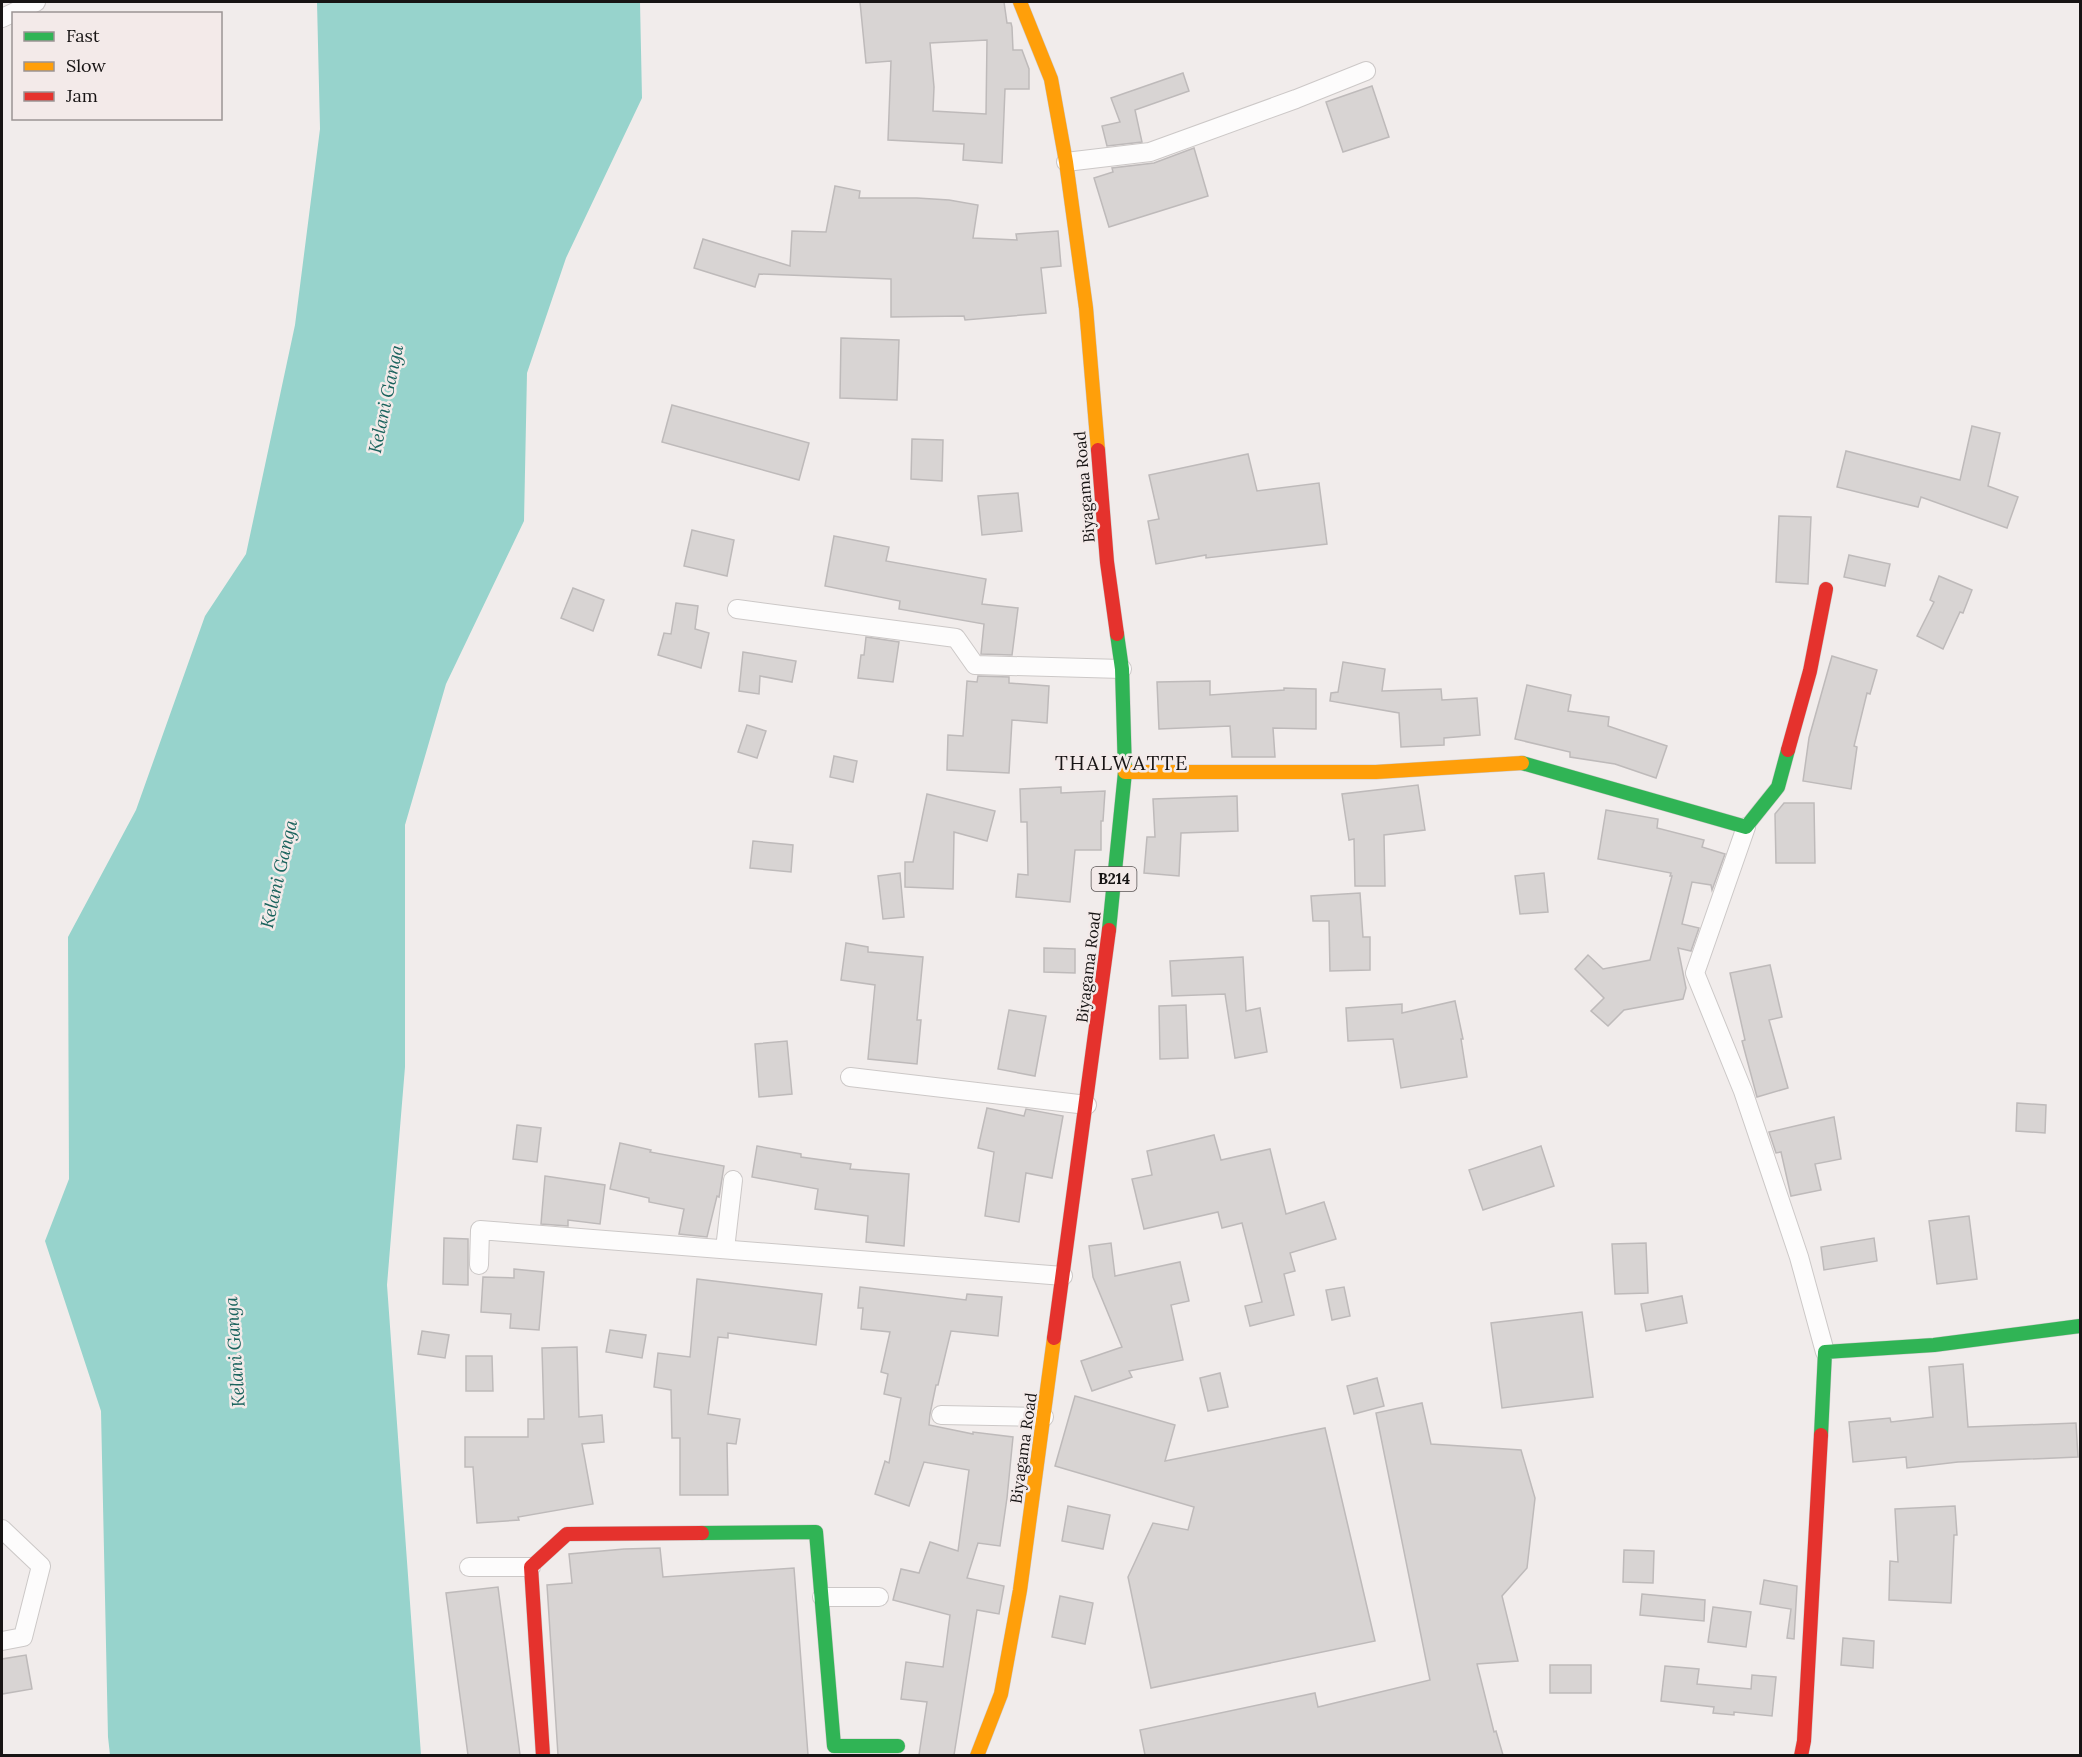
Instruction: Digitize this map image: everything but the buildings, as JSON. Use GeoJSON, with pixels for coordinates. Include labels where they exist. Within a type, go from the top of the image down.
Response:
{"type":"FeatureCollection","features":[{"type":"Feature","properties":{"kind":"street"},"geometry":{"type":"LineString","coordinates":[[15,12],[36,2]]}},
{"type":"Feature","properties":{"kind":"street","name":"Biyagama Road"},"geometry":{"type":"LineString","coordinates":[[977,1755],[1001,1694],[1020,1590],[1105,970],[1125,772],[1122,669],[1107,562],[1086,309],[1066,162],[1051,79],[1020,2]]}},
{"type":"Feature","properties":{"kind":"street"},"geometry":{"type":"LineString","coordinates":[[1066,162],[1150,152],[1366,71]]}},
{"type":"Feature","properties":{"kind":"street"},"geometry":{"type":"LineString","coordinates":[[1801,1755],[1804,1741],[1825,1352],[1799,1257],[1743,1091],[1695,973],[1746,827],[1778,787],[1810,670],[1826,589]]}},
{"type":"Feature","properties":{"kind":"street"},"geometry":{"type":"LineString","coordinates":[[737,609],[957,638],[975,665],[1122,669]]}},
{"type":"Feature","properties":{"kind":"street"},"geometry":{"type":"LineString","coordinates":[[1125,772],[1377,772],[1526,763],[1746,827]]}},
{"type":"Feature","properties":{"kind":"street"},"geometry":{"type":"LineString","coordinates":[[850,1077],[1087,1105]]}},
{"type":"Feature","properties":{"kind":"street"},"geometry":{"type":"LineString","coordinates":[[725,1250],[733,1180]]}},
{"type":"Feature","properties":{"kind":"street"},"geometry":{"type":"LineString","coordinates":[[479,1265],[480,1230],[1063,1276]]}},
{"type":"Feature","properties":{"kind":"street"},"geometry":{"type":"LineString","coordinates":[[1825,1352],[1934,1345],[2080,1326]]}},
{"type":"Feature","properties":{"kind":"street"},"geometry":{"type":"LineString","coordinates":[[941,1415],[1044,1417]]}},
{"type":"Feature","properties":{"kind":"street"},"geometry":{"type":"LineString","coordinates":[[2,1529],[41,1566],[23,1637],[2,1641]]}},
{"type":"Feature","properties":{"kind":"street"},"geometry":{"type":"LineString","coordinates":[[470,1567],[531,1567],[567,1534],[816,1532],[834,1746],[898,1746]]}},
{"type":"Feature","properties":{"kind":"street"},"geometry":{"type":"LineString","coordinates":[[531,1567],[543,1755]]}},
{"type":"Feature","properties":{"kind":"street"},"geometry":{"type":"LineString","coordinates":[[822,1597],[879,1597]]}},
{"type":"Feature","properties":{"kind":"water","name":"Kelani Ganga"},"geometry":{"type":"Polygon","coordinates":[[[317,2],[640,2],[642,98],[566,258],[527,373],[524,521],[446,684],[405,825],[405,1067],[387,1285],[421,1755],[110,1755],[101,1411],[45,1241],[69,1179],[68,937],[136,810],[205,616],[246,554],[295,325],[320,129],[317,2]]]}},
{"type":"Feature","properties":{"kind":"traffic: fast"},"geometry":{"type":"LineString","coordinates":[[1109,930],[1125,772],[1122,669],[1117,634]]}},
{"type":"Feature","properties":{"kind":"traffic: fast"},"geometry":{"type":"LineString","coordinates":[[1522,763],[1746,827],[1778,787],[1788,750]]}},
{"type":"Feature","properties":{"kind":"traffic: fast"},"geometry":{"type":"LineString","coordinates":[[1821,1435],[1825,1352],[1934,1345],[2080,1326]]}},
{"type":"Feature","properties":{"kind":"traffic: fast"},"geometry":{"type":"LineString","coordinates":[[702,1533],[816,1532],[834,1746],[898,1746]]}},
{"type":"Feature","properties":{"kind":"traffic: slow"},"geometry":{"type":"LineString","coordinates":[[1020,2],[1051,79],[1066,162],[1086,308],[1098,450]]}},
{"type":"Feature","properties":{"kind":"traffic: slow"},"geometry":{"type":"LineString","coordinates":[[1125,772],[1376,772],[1522,763]]}},
{"type":"Feature","properties":{"kind":"traffic: slow"},"geometry":{"type":"LineString","coordinates":[[977,1756],[1001,1694],[1020,1590],[1054,1338]]}},
{"type":"Feature","properties":{"kind":"traffic: jam"},"geometry":{"type":"LineString","coordinates":[[1098,450],[1107,562],[1117,634]]}},
{"type":"Feature","properties":{"kind":"traffic: jam"},"geometry":{"type":"LineString","coordinates":[[1788,750],[1810,671],[1826,589]]}},
{"type":"Feature","properties":{"kind":"traffic: jam"},"geometry":{"type":"LineString","coordinates":[[1054,1338],[1109,930]]}},
{"type":"Feature","properties":{"kind":"traffic: jam"},"geometry":{"type":"LineString","coordinates":[[1801,1756],[1804,1741],[1821,1435]]}},
{"type":"Feature","properties":{"kind":"traffic: jam"},"geometry":{"type":"LineString","coordinates":[[543,1756],[531,1567],[567,1534],[702,1533]]}},
{"type":"Feature","properties":{"kind":"district","name":"THALWATTE"},"geometry":{"type":"Point","coordinates":[1122,763]}}]}
